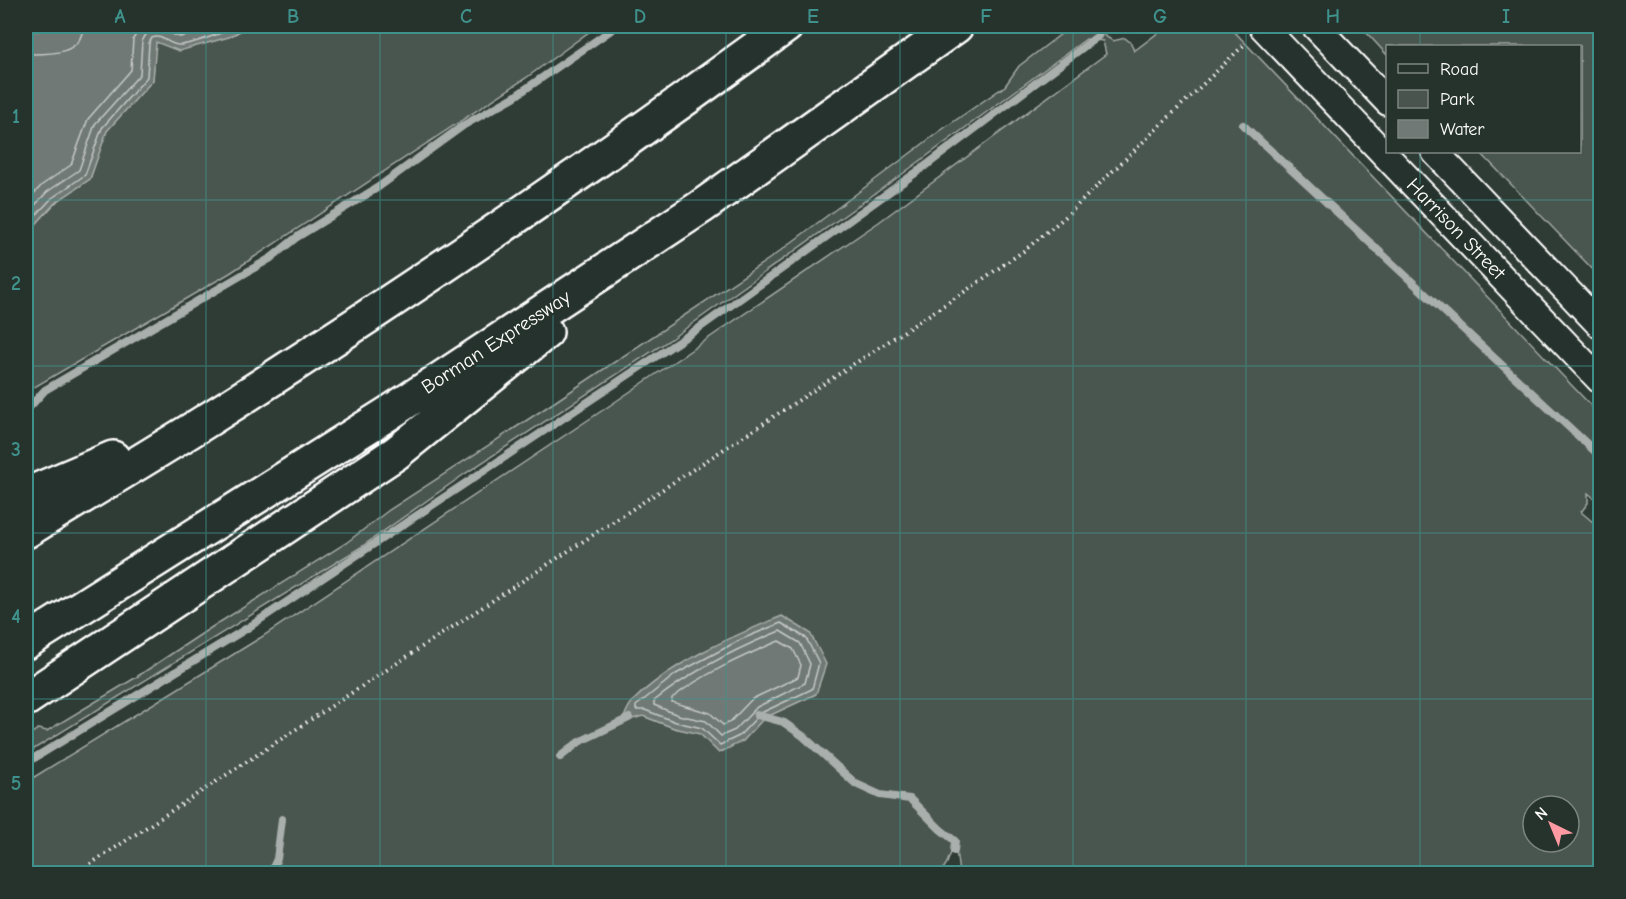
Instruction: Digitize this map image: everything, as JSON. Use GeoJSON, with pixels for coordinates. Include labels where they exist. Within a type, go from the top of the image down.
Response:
{"type":"FeatureCollection","features":[{"type":"Feature","properties":{"kind":"highway"},"geometry":{"type":"LineString","coordinates":[[26,531],[217,414],[394,299],[658,118],[786,26]]}},
{"type":"Feature","properties":{"kind":"highway","name":"Borman Expressway"},"geometry":{"type":"LineString","coordinates":[[26,642],[389,413],[702,207],[957,26]]}},
{"type":"Feature","properties":{"kind":"highway"},"geometry":{"type":"LineString","coordinates":[[26,699],[396,453],[702,207]]}},
{"type":"Feature","properties":{"kind":"highway"},"geometry":{"type":"LineString","coordinates":[[26,495],[217,414]]}},
{"type":"Feature","properties":{"kind":"street"},"geometry":{"type":"LineString","coordinates":[[1315,26],[1386,100]]}},
{"type":"Feature","properties":{"kind":"street","name":"Harrison Street"},"geometry":{"type":"LineString","coordinates":[[1255,33],[1600,380]]}},
{"type":"Feature","properties":{"kind":"street","name":"Harrison Street"},"geometry":{"type":"LineString","coordinates":[[1436,153],[1600,326]]}},
{"type":"Feature","properties":{"kind":"path"},"geometry":{"type":"LineString","coordinates":[[75,873],[1025,250],[1065,217],[1255,33]]}},
{"type":"Feature","properties":{"kind":"green space"},"geometry":{"type":"Polygon","coordinates":[[[249,26],[597,26],[526,78],[230,273],[26,392],[26,235],[55,203],[90,179],[106,131],[153,80],[155,42],[229,37],[249,26]]]}},
{"type":"Feature","properties":{"kind":"green space"},"geometry":{"type":"Polygon","coordinates":[[[1167,26],[1229,26],[1600,415],[1600,503],[1588,493],[1588,503],[1581,512],[1600,528],[1600,873],[959,873],[955,842],[940,874],[26,873],[26,782],[260,638],[609,406],[879,222],[1106,54],[1103,41],[1086,39],[901,175],[668,341],[466,473],[361,547],[26,754],[26,737],[38,729],[47,731],[135,678],[346,543],[389,510],[772,257],[940,131],[1005,86],[1019,66],[1069,28],[1090,27],[1113,41],[1125,38],[1131,43],[1134,51],[1167,26]],[[816,694],[643,716],[674,728],[743,741],[764,718],[816,694]]]}},
{"type":"Feature","properties":{"kind":"green space"},"geometry":{"type":"Polygon","coordinates":[[[1368,26],[1600,26],[1600,277],[1481,153],[1581,153],[1581,45],[1386,45],[1386,54],[1365,31],[1368,26]]]}},
{"type":"Feature","properties":{"kind":"water"},"geometry":{"type":"Polygon","coordinates":[[[65,26],[249,26],[229,37],[179,51],[156,42],[153,80],[107,131],[90,179],[55,203],[26,235],[26,32],[58,29],[65,26]]]}},
{"type":"Feature","properties":{"kind":"water"},"geometry":{"type":"Polygon","coordinates":[[[782,616],[810,633],[826,664],[816,694],[764,718],[743,741],[719,753],[700,734],[674,728],[643,716],[622,722],[633,701],[665,674],[743,632],[782,616]]]}},
{"type":"Feature","properties":{"kind":"waterway"},"geometry":{"type":"LineString","coordinates":[[26,411],[45,390],[271,258],[297,237],[377,188],[464,125],[514,97],[617,26]]}},
{"type":"Feature","properties":{"kind":"waterway"},"geometry":{"type":"LineString","coordinates":[[26,763],[249,627],[702,326],[928,164],[1098,36]]}},
{"type":"Feature","properties":{"kind":"waterway"},"geometry":{"type":"LineString","coordinates":[[1243,125],[1600,456]]}},
{"type":"Feature","properties":{"kind":"waterway"},"geometry":{"type":"LineString","coordinates":[[757,715],[783,722],[803,736],[856,784],[880,795],[910,799],[955,841],[954,851]]}},
{"type":"Feature","properties":{"kind":"waterway"},"geometry":{"type":"LineString","coordinates":[[560,757],[579,742],[629,718]]}},
{"type":"Feature","properties":{"kind":"waterway"},"geometry":{"type":"LineString","coordinates":[[270,874],[277,859],[282,819]]}}]}
